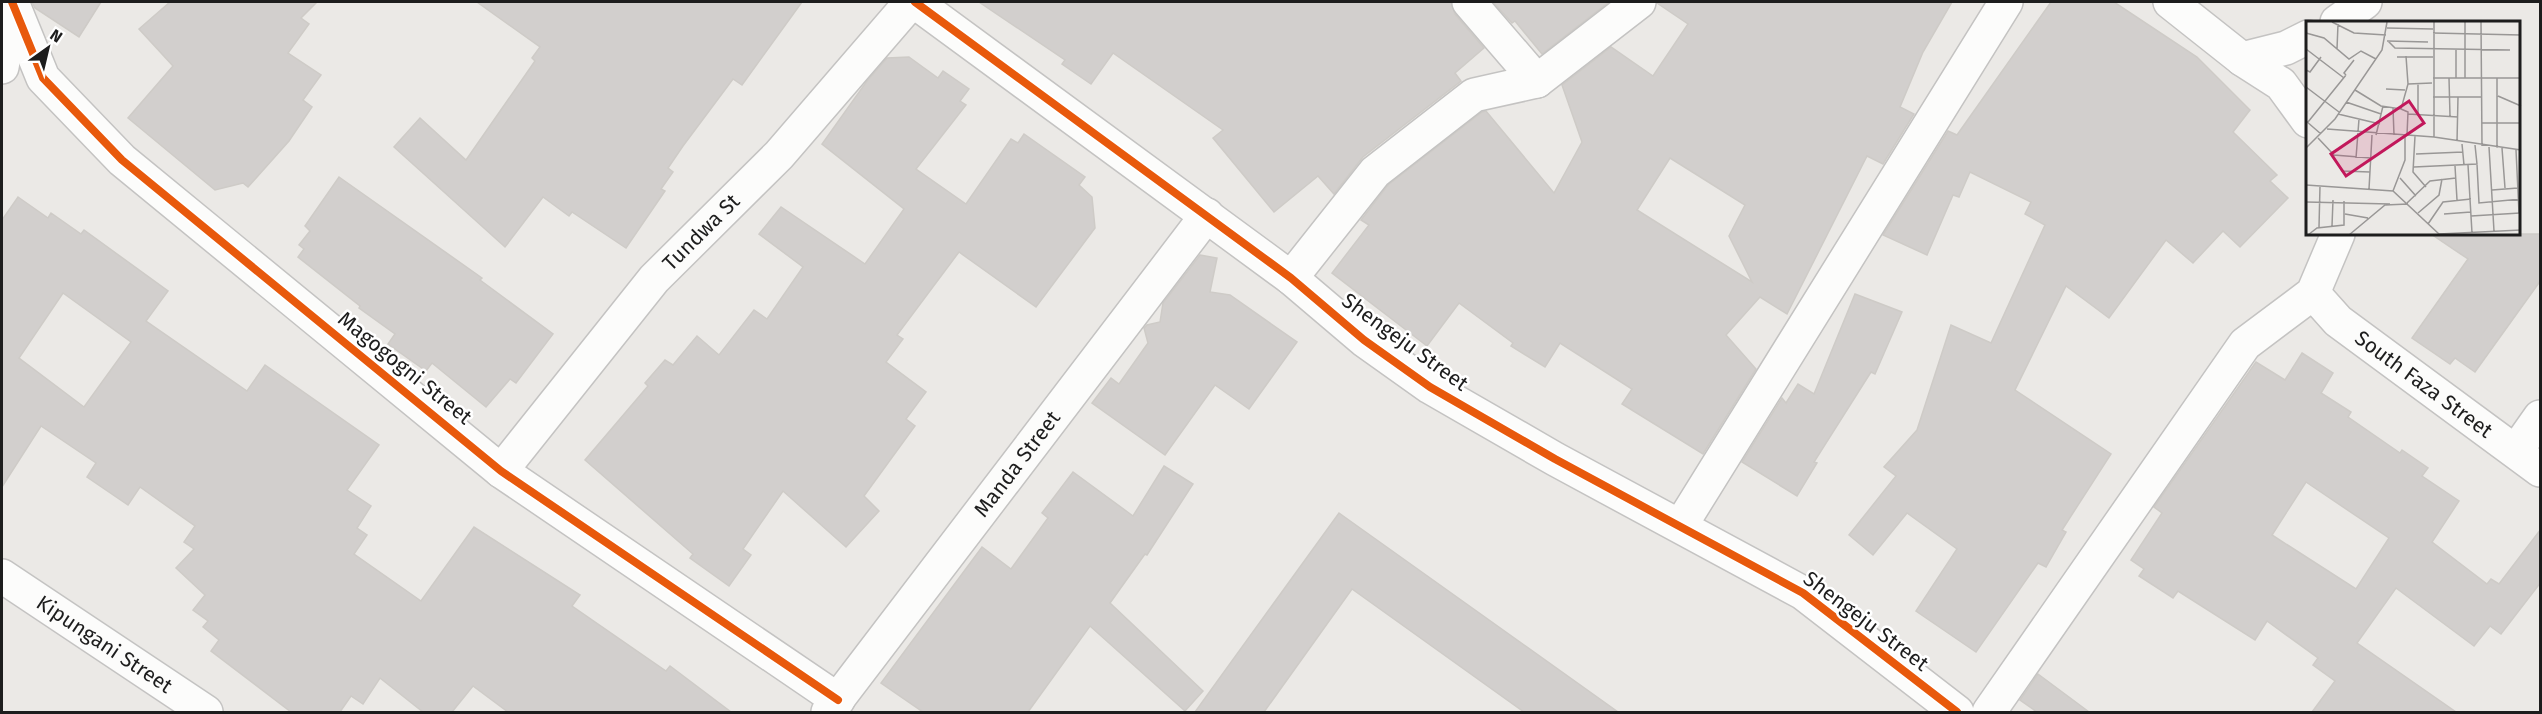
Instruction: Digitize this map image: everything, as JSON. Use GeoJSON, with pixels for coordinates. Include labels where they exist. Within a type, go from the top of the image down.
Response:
{"type":"FeatureCollection","features":[{"type":"Feature","properties":{"kind":"street","name":"Shengeju Street"},"geometry":{"type":"LineString","coordinates":[[913,2],[1207,215],[1291,278],[1364,339],[1430,387],[1555,459],[1681,525],[1803,593],[1944,709]]}},
{"type":"Feature","properties":{"kind":"street","name":"Tundwa St"},"geometry":{"type":"LineString","coordinates":[[501,471],[654,279],[779,155],[913,2]]}},
{"type":"Feature","properties":{"kind":"street"},"geometry":{"type":"LineString","coordinates":[[1469,2],[1537,81]]}},
{"type":"Feature","properties":{"kind":"street"},"geometry":{"type":"LineString","coordinates":[[1291,278],[1375,172],[1474,95],[1537,81],[1639,2]]}},
{"type":"Feature","properties":{"kind":"street"},"geometry":{"type":"LineString","coordinates":[[1681,525],[2006,2]]}},
{"type":"Feature","properties":{"kind":"street"},"geometry":{"type":"LineString","coordinates":[[2170,2],[2241,59],[2280,84],[2306,118]]}},
{"type":"Feature","properties":{"kind":"street"},"geometry":{"type":"LineString","coordinates":[[2338,21],[2365,2]]}},
{"type":"Feature","properties":{"kind":"street","name":"Magogogni Street"},"geometry":{"type":"LineString","coordinates":[[13,4],[43,78],[122,160],[501,471],[833,706]]}},
{"type":"Feature","properties":{"kind":"street"},"geometry":{"type":"LineString","coordinates":[[2,67],[13,4]]}},
{"type":"Feature","properties":{"kind":"street"},"geometry":{"type":"LineString","coordinates":[[2241,59],[2286,48],[2306,38]]}},
{"type":"Feature","properties":{"kind":"street","name":"Manda Street"},"geometry":{"type":"LineString","coordinates":[[833,706],[1207,215]]}},
{"type":"Feature","properties":{"kind":"street"},"geometry":{"type":"LineString","coordinates":[[1989,712],[2245,345],[2313,293],[2337,236]]}},
{"type":"Feature","properties":{"kind":"street","name":"South Faza Street"},"geometry":{"type":"LineString","coordinates":[[2313,293],[2338,321],[2528,461]]}},
{"type":"Feature","properties":{"kind":"street"},"geometry":{"type":"LineString","coordinates":[[2528,461],[2541,417]]}},
{"type":"Feature","properties":{"kind":"street","name":"Kipungani Street"},"geometry":{"type":"LineString","coordinates":[[2,576],[206,712]]}},
{"type":"Feature","properties":{"kind":"building"},"geometry":{"type":"Polygon","coordinates":[[[32,2],[101,2],[79,37],[35,8],[32,2]]]}},
{"type":"Feature","properties":{"kind":"building"},"geometry":{"type":"Polygon","coordinates":[[[170,2],[317,2],[301,18],[309,24],[288,53],[321,75],[303,100],[312,107],[289,141],[248,187],[243,183],[215,190],[128,118],[173,66],[139,29],[170,2]]]}},
{"type":"Feature","properties":{"kind":"building"},"geometry":{"type":"Polygon","coordinates":[[[477,2],[802,2],[742,85],[733,79],[683,146],[668,168],[673,172],[661,189],[665,191],[626,248],[572,212],[569,216],[543,197],[505,247],[394,147],[420,118],[466,160],[535,61],[532,58],[540,47],[477,2]]]}},
{"type":"Feature","properties":{"kind":"building"},"geometry":{"type":"Polygon","coordinates":[[[979,2],[1451,2],[1455,14],[1484,48],[1455,73],[1461,81],[1363,157],[1334,194],[1318,176],[1274,212],[1213,138],[1223,130],[1113,53],[1091,84],[1062,64],[1065,60],[979,2]]]}},
{"type":"Feature","properties":{"kind":"building"},"geometry":{"type":"Polygon","coordinates":[[[1493,2],[1609,2],[1542,54],[1515,21],[1512,23],[1493,2]]]}},
{"type":"Feature","properties":{"kind":"building"},"geometry":{"type":"Polygon","coordinates":[[[1952,2],[1923,52],[1900,107],[1914,114],[1883,164],[1867,156],[1787,314],[1760,297],[1726,335],[1756,369],[1703,454],[1622,404],[1632,389],[1560,343],[1545,367],[1511,346],[1513,343],[1459,303],[1427,346],[1332,273],[1369,225],[1361,220],[1388,185],[1482,112],[1486,111],[1554,193],[1582,142],[1562,85],[1611,47],[1653,76],[1688,24],[1657,3],[1952,2]],[[1670,158],[1637,210],[1752,282],[1729,236],[1745,205],[1670,158]]]}},
{"type":"Feature","properties":{"kind":"building"},"geometry":{"type":"Polygon","coordinates":[[[2051,2],[2114,2],[2197,57],[2250,110],[2233,132],[2277,175],[2270,181],[2288,198],[2240,247],[2223,231],[2193,263],[2166,240],[2109,318],[2066,286],[2015,390],[2111,454],[2062,530],[2066,532],[2046,567],[2038,563],[1976,652],[1916,611],[1957,549],[1907,513],[1873,555],[1849,535],[1896,476],[1884,467],[1917,430],[1951,325],[1991,343],[2045,225],[2025,214],[2031,202],[1970,172],[1959,197],[1953,195],[1927,255],[1883,235],[1948,131],[1957,135],[2051,2]]]}},
{"type":"Feature","properties":{"kind":"building"},"geometry":{"type":"Polygon","coordinates":[[[909,57],[938,78],[943,71],[969,89],[960,101],[966,105],[916,169],[966,204],[1011,139],[1018,143],[1024,134],[1085,177],[1079,185],[1092,197],[1095,228],[1036,307],[959,252],[897,335],[903,339],[886,362],[926,392],[906,419],[915,426],[864,496],[879,511],[846,547],[783,491],[743,549],[751,555],[729,586],[690,558],[693,554],[585,460],[648,386],[645,383],[665,360],[673,365],[697,336],[719,355],[754,310],[767,319],[803,267],[759,234],[781,207],[865,264],[904,209],[822,144],[867,81],[887,58],[909,57]]]}},
{"type":"Feature","properties":{"kind":"building"},"geometry":{"type":"Polygon","coordinates":[[[339,177],[482,278],[480,280],[553,334],[516,383],[510,379],[486,407],[432,363],[426,371],[388,344],[395,334],[359,308],[360,306],[298,257],[304,249],[299,245],[310,231],[305,226],[339,177]]]}},
{"type":"Feature","properties":{"kind":"building"},"geometry":{"type":"Polygon","coordinates":[[[18,197],[48,218],[51,213],[81,234],[84,230],[168,291],[146,321],[247,391],[265,365],[379,445],[347,490],[371,506],[357,528],[367,535],[354,554],[421,601],[474,527],[580,595],[572,606],[666,671],[670,666],[731,712],[508,712],[473,686],[452,712],[423,712],[380,678],[363,704],[351,696],[340,712],[291,712],[211,651],[219,640],[203,627],[208,621],[193,610],[205,595],[176,568],[194,549],[184,542],[195,526],[140,487],[128,505],[87,477],[96,463],[41,426],[2,487],[2,220],[18,197]],[[63,293],[19,358],[84,407],[131,342],[63,293]]]}},
{"type":"Feature","properties":{"kind":"building"},"geometry":{"type":"Polygon","coordinates":[[[2541,234],[2541,280],[2475,372],[2455,358],[2450,364],[2412,338],[2468,259],[2434,236],[2541,234]]]}},
{"type":"Feature","properties":{"kind":"building"},"geometry":{"type":"Polygon","coordinates":[[[1200,255],[1217,258],[1210,292],[1230,295],[1297,342],[1249,409],[1215,385],[1165,455],[1092,403],[1111,378],[1119,384],[1148,343],[1144,328],[1160,322],[1163,303],[1200,255]]]}},
{"type":"Feature","properties":{"kind":"building"},"geometry":{"type":"Polygon","coordinates":[[[1855,294],[1902,312],[1875,374],[1871,372],[1814,462],[1817,463],[1797,496],[1742,462],[1782,398],[1786,403],[1798,384],[1814,394],[1855,294]]]}},
{"type":"Feature","properties":{"kind":"building"},"geometry":{"type":"Polygon","coordinates":[[[2302,353],[2333,373],[2321,393],[2351,412],[2348,417],[2400,453],[2402,450],[2428,468],[2422,476],[2459,501],[2432,542],[2487,584],[2491,579],[2499,584],[2541,529],[2541,582],[2501,634],[2490,626],[2474,646],[2396,588],[2357,643],[2456,712],[2312,712],[2335,681],[2313,665],[2318,658],[2267,621],[2255,640],[2178,591],[2173,598],[2139,576],[2144,569],[2131,560],[2162,513],[2154,507],[2256,362],[2285,380],[2302,353]],[[2306,482],[2272,535],[2356,589],[2389,538],[2306,482]]]}},
{"type":"Feature","properties":{"kind":"building"},"geometry":{"type":"Polygon","coordinates":[[[1164,466],[1193,484],[1147,555],[1145,554],[1110,603],[1203,691],[1185,711],[1090,626],[1028,712],[923,712],[881,683],[982,547],[1011,569],[1048,518],[1042,513],[1073,472],[1133,516],[1164,466]]]}},
{"type":"Feature","properties":{"kind":"building"},"geometry":{"type":"Polygon","coordinates":[[[1339,513],[1618,712],[1524,712],[1352,589],[1264,712],[1195,712],[1339,513]]]}},
{"type":"Feature","properties":{"kind":"building"},"geometry":{"type":"Polygon","coordinates":[[[2038,674],[2089,712],[2037,712],[2020,700],[2038,674]]]}},
{"type":"Feature","properties":{"kind":"cycle path"},"geometry":{"type":"LineString","coordinates":[[12,2],[43,78],[122,160],[501,471],[838,700]]}},
{"type":"Feature","properties":{"kind":"cycle path"},"geometry":{"type":"LineString","coordinates":[[915,2],[1291,278],[1364,340],[1430,387],[1555,459],[1803,593],[1957,712]]}}]}
